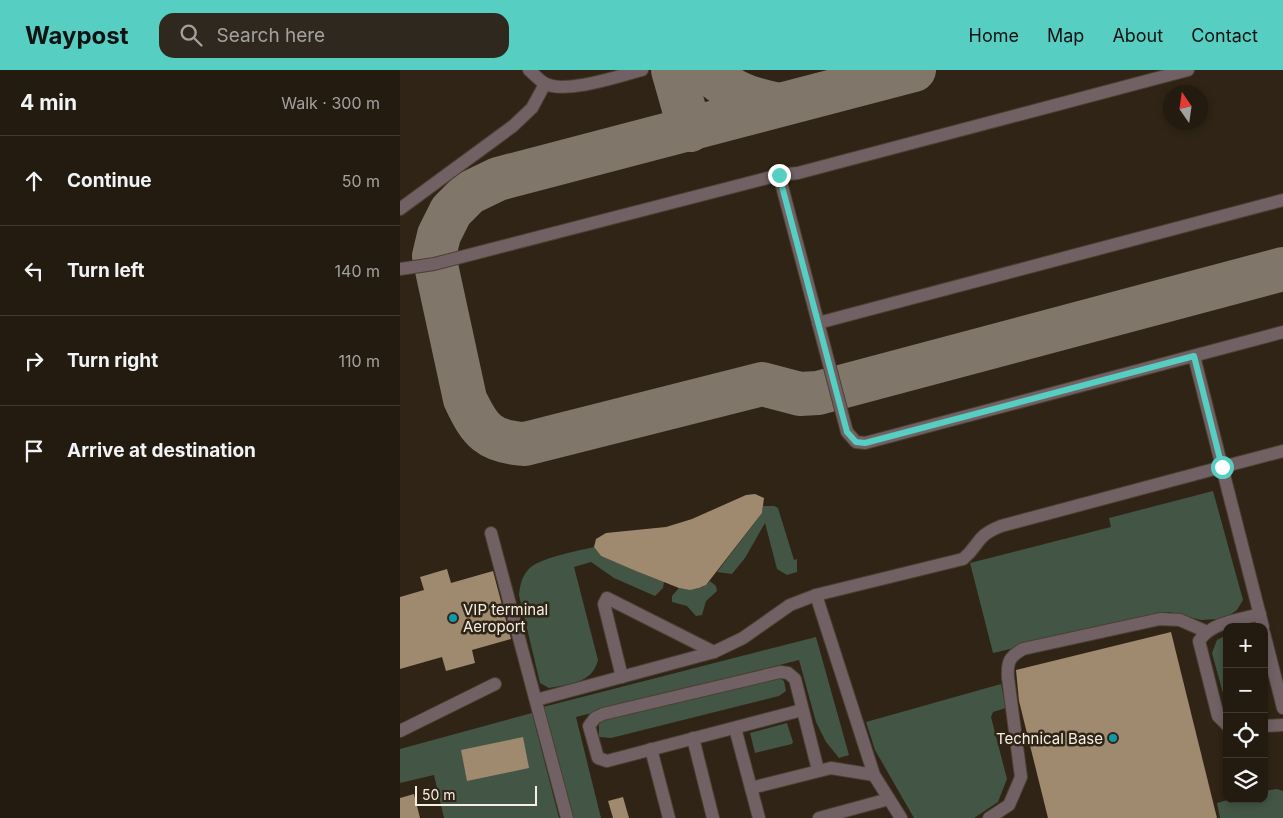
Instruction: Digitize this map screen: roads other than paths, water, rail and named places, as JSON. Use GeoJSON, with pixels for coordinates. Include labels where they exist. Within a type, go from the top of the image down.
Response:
{"type":"FeatureCollection","features":[{"type":"Feature","properties":{"kind":"lane"},"geometry":{"type":"LineString","coordinates":[[529,70],[545,84],[559,87],[585,84],[642,70]]}},
{"type":"Feature","properties":{"kind":"lane"},"geometry":{"type":"LineString","coordinates":[[400,269],[434,264],[779,175],[798,173],[1188,70]]}},
{"type":"Feature","properties":{"kind":"lane"},"geometry":{"type":"LineString","coordinates":[[400,209],[513,126],[532,108],[545,84]]}},
{"type":"Feature","properties":{"kind":"lane"},"geometry":{"type":"LineString","coordinates":[[779,175],[847,432],[856,442],[865,443],[1283,332]]}},
{"type":"Feature","properties":{"kind":"lane"},"geometry":{"type":"LineString","coordinates":[[818,323],[1283,200]]}},
{"type":"Feature","properties":{"kind":"lane"},"geometry":{"type":"LineString","coordinates":[[1194,356],[1262,623]]}},
{"type":"Feature","properties":{"kind":"lane"},"geometry":{"type":"LineString","coordinates":[[536,700],[714,652],[743,638],[790,606],[816,595],[963,560],[984,533],[1001,526],[1283,451]]}},
{"type":"Feature","properties":{"kind":"lane"},"geometry":{"type":"LineString","coordinates":[[491,533],[568,818]]}},
{"type":"Feature","properties":{"kind":"lane"},"geometry":{"type":"LineString","coordinates":[[816,595],[874,775],[900,818]]}},
{"type":"Feature","properties":{"kind":"lane"},"geometry":{"type":"LineString","coordinates":[[622,677],[604,604],[607,598],[714,652]]}},
{"type":"Feature","properties":{"kind":"lane"},"geometry":{"type":"LineString","coordinates":[[988,818],[1009,804],[1021,777],[1008,678],[1007,663],[1012,656],[1023,648],[1160,619],[1180,620],[1205,631],[1260,614]]}},
{"type":"Feature","properties":{"kind":"lane"},"geometry":{"type":"LineString","coordinates":[[1205,631],[1199,641],[1218,716],[1223,721]]}},
{"type":"Feature","properties":{"kind":"lane"},"geometry":{"type":"LineString","coordinates":[[1268,649],[1283,708]]}},
{"type":"Feature","properties":{"kind":"lane"},"geometry":{"type":"LineString","coordinates":[[802,710],[601,760],[598,758],[589,726],[595,718],[603,714],[780,672],[788,673],[795,679],[818,770]]}},
{"type":"Feature","properties":{"kind":"lane"},"geometry":{"type":"LineString","coordinates":[[400,731],[495,684]]}},
{"type":"Feature","properties":{"kind":"lane"},"geometry":{"type":"LineString","coordinates":[[1268,726],[1283,725]]}},
{"type":"Feature","properties":{"kind":"lane"},"geometry":{"type":"LineString","coordinates":[[735,728],[759,818]]}},
{"type":"Feature","properties":{"kind":"lane"},"geometry":{"type":"LineString","coordinates":[[692,738],[713,818]]}},
{"type":"Feature","properties":{"kind":"lane"},"geometry":{"type":"LineString","coordinates":[[651,749],[668,818]]}},
{"type":"Feature","properties":{"kind":"lane"},"geometry":{"type":"LineString","coordinates":[[751,788],[831,768],[874,775]]}},
{"type":"Feature","properties":{"kind":"lane"},"geometry":{"type":"LineString","coordinates":[[819,818],[890,799]]}},
{"type":"Feature","properties":{"kind":"place","name":"VIP terminal Aeroport"},"geometry":{"type":"Point","coordinates":[453,618]}},
{"type":"Feature","properties":{"kind":"place","name":"Technical Base"},"geometry":{"type":"Point","coordinates":[1113,738]}}]}
